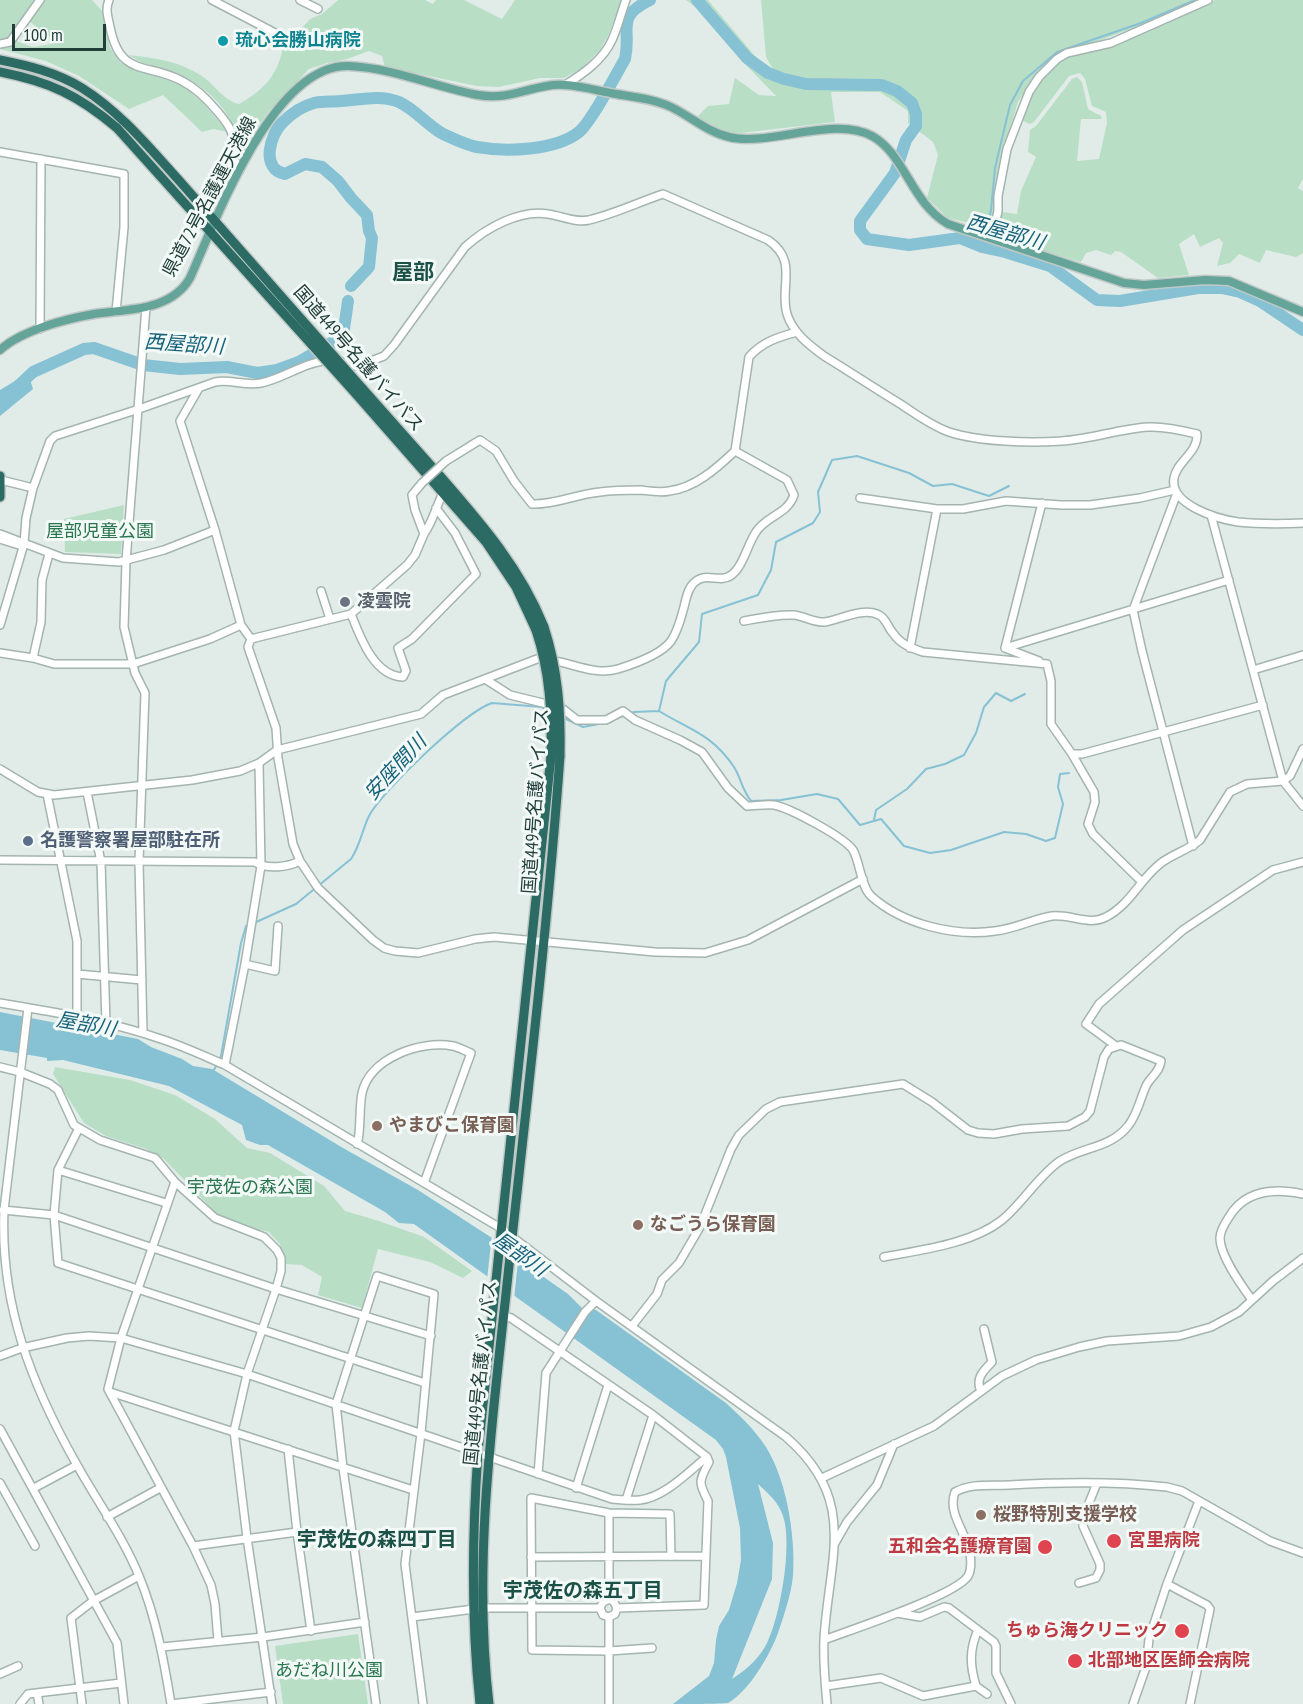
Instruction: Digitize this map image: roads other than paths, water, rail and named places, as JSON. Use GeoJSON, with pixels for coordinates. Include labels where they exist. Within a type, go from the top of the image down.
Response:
{"type":"FeatureCollection","features":[{"type":"Feature","properties":{"kind":"highway","name":"国道449号名護バイパス"},"geometry":{"type":"LineString","coordinates":[[0,60],[57,75],[81,87],[102,102],[138,136],[215,221],[298,323]]}},
{"type":"Feature","properties":{"kind":"highway","name":"国道449号名護バイパス"},"geometry":{"type":"LineString","coordinates":[[0,72],[47,83],[75,97],[96,110],[130,142],[211,232],[298,323],[502,549],[529,593],[540,629],[550,690],[556,756],[543,941],[489,1456],[479,1609],[480,1704]]}},
{"type":"Feature","properties":{"kind":"highway","name":"国道449号名護バイパス"},"geometry":{"type":"LineString","coordinates":[[359,391],[502,564],[540,629]]}},
{"type":"Feature","properties":{"kind":"highway"},"geometry":{"type":"LineString","coordinates":[[0,478],[0,497]]}},
{"type":"Feature","properties":{"kind":"highway","name":"国道449号名護バイパス"},"geometry":{"type":"LineString","coordinates":[[489,1704],[479,1609],[474,1530],[478,1452],[532,940],[556,756]]}},
{"type":"Feature","properties":{"kind":"main road","name":"県道72号名護運天港線"},"geometry":{"type":"LineString","coordinates":[[2,346],[40,329],[80,317],[146,307],[168,299],[183,287],[190,278],[254,142],[283,104],[302,84],[330,69],[349,66],[377,70],[491,97],[513,95],[545,86],[565,85],[596,90],[667,105],[713,132],[730,138],[849,129],[874,137],[886,147],[925,205],[948,224],[1124,283],[1144,285],[1205,280],[1229,281],[1303,312]]}},
{"type":"Feature","properties":{"kind":"street"},"geometry":{"type":"LineString","coordinates":[[0,44],[10,42],[40,0]]}},
{"type":"Feature","properties":{"kind":"street"},"geometry":{"type":"LineString","coordinates":[[109,0],[106,9],[107,16],[112,41],[117,51],[127,61],[180,80],[202,94],[227,123],[232,133],[233,159],[240,170]]}},
{"type":"Feature","properties":{"kind":"street"},"geometry":{"type":"LineString","coordinates":[[212,0],[281,36]]}},
{"type":"Feature","properties":{"kind":"street"},"geometry":{"type":"LineString","coordinates":[[300,0],[318,9]]}},
{"type":"Feature","properties":{"kind":"street"},"geometry":{"type":"LineString","coordinates":[[565,85],[593,65],[612,40],[626,0]]}},
{"type":"Feature","properties":{"kind":"street"},"geometry":{"type":"LineString","coordinates":[[986,237],[998,211],[998,196],[1007,149],[1029,92],[1039,77],[1057,59],[1067,53],[1111,43],[1208,0]]}},
{"type":"Feature","properties":{"kind":"street"},"geometry":{"type":"LineString","coordinates":[[0,152],[124,174],[124,227],[116,312]]}},
{"type":"Feature","properties":{"kind":"street"},"geometry":{"type":"LineString","coordinates":[[40,329],[41,159]]}},
{"type":"Feature","properties":{"kind":"street"},"geometry":{"type":"LineString","coordinates":[[0,625],[24,544],[26,518],[33,488],[50,441],[55,436],[223,380],[249,384],[262,383],[305,365],[331,360],[358,366],[384,356],[465,247],[476,237],[499,224],[531,213],[540,212],[572,220],[588,220],[663,194],[777,246],[787,272],[785,291],[788,315],[797,332],[810,346],[824,356],[933,425],[959,435],[981,439],[1063,441],[1147,427],[1164,427],[1197,434],[1197,442],[1174,479],[1176,492],[1133,610],[1193,846]]}},
{"type":"Feature","properties":{"kind":"street"},"geometry":{"type":"LineString","coordinates":[[143,1033],[139,862],[144,693],[133,664],[124,627],[126,561],[146,307]]}},
{"type":"Feature","properties":{"kind":"street"},"geometry":{"type":"LineString","coordinates":[[424,534],[412,495],[446,461],[480,440],[496,451],[527,500],[532,504],[544,505],[581,494],[600,492],[669,491],[703,478],[735,451],[749,357],[758,346],[779,336],[797,332]]}},
{"type":"Feature","properties":{"kind":"street"},"geometry":{"type":"LineString","coordinates":[[199,388],[180,421],[215,530],[241,625],[251,639]]}},
{"type":"Feature","properties":{"kind":"street"},"geometry":{"type":"LineString","coordinates":[[0,769],[38,792],[54,795],[192,780],[240,771],[259,763],[277,750],[420,714],[443,695],[537,659],[551,658],[592,670],[618,669],[663,649],[670,643],[679,624],[690,589],[695,582],[705,577],[722,579],[730,576],[762,524],[791,504],[794,495],[787,480],[735,451]]}},
{"type":"Feature","properties":{"kind":"street"},"geometry":{"type":"LineString","coordinates":[[0,478],[33,488]]}},
{"type":"Feature","properties":{"kind":"street"},"geometry":{"type":"LineString","coordinates":[[860,498],[937,509],[963,509],[1006,501],[1090,505],[1176,492]]}},
{"type":"Feature","properties":{"kind":"street"},"geometry":{"type":"LineString","coordinates":[[1176,492],[1183,501],[1211,515],[1239,522],[1303,523]]}},
{"type":"Feature","properties":{"kind":"street"},"geometry":{"type":"LineString","coordinates":[[251,639],[351,614],[416,555],[443,493]]}},
{"type":"Feature","properties":{"kind":"street"},"geometry":{"type":"LineString","coordinates":[[1005,648],[1042,503]]}},
{"type":"Feature","properties":{"kind":"street"},"geometry":{"type":"LineString","coordinates":[[351,614],[369,656],[391,673],[403,677],[406,671],[398,648],[412,639],[476,574],[455,533],[436,507]]}},
{"type":"Feature","properties":{"kind":"street"},"geometry":{"type":"LineString","coordinates":[[910,648],[937,509]]}},
{"type":"Feature","properties":{"kind":"street"},"geometry":{"type":"LineString","coordinates":[[1211,515],[1283,782],[1303,806]]}},
{"type":"Feature","properties":{"kind":"street"},"geometry":{"type":"LineString","coordinates":[[0,534],[63,558],[126,561],[164,550],[215,530]]}},
{"type":"Feature","properties":{"kind":"street"},"geometry":{"type":"LineString","coordinates":[[0,539],[24,544]]}},
{"type":"Feature","properties":{"kind":"street"},"geometry":{"type":"LineString","coordinates":[[33,658],[41,622],[42,580],[49,554]]}},
{"type":"Feature","properties":{"kind":"street"},"geometry":{"type":"LineString","coordinates":[[1005,648],[1229,580]]}},
{"type":"Feature","properties":{"kind":"street"},"geometry":{"type":"LineString","coordinates":[[321,591],[330,619]]}},
{"type":"Feature","properties":{"kind":"street"},"geometry":{"type":"LineString","coordinates":[[0,595],[9,595]]}},
{"type":"Feature","properties":{"kind":"street"},"geometry":{"type":"LineString","coordinates":[[744,621],[796,615],[823,622],[848,615],[877,614],[883,617],[897,639],[910,648],[924,652],[1047,664]]}},
{"type":"Feature","properties":{"kind":"street"},"geometry":{"type":"LineString","coordinates":[[0,653],[54,664],[133,664],[210,639],[241,625]]}},
{"type":"Feature","properties":{"kind":"street"},"geometry":{"type":"LineString","coordinates":[[251,639],[248,647],[276,728],[277,750],[288,818],[293,844],[300,861],[318,888],[354,924],[384,948],[418,953],[481,938],[532,940],[655,952],[705,953],[748,940],[863,879]]}},
{"type":"Feature","properties":{"kind":"street"},"geometry":{"type":"LineString","coordinates":[[1005,648],[1047,664]]}},
{"type":"Feature","properties":{"kind":"street"},"geometry":{"type":"LineString","coordinates":[[1253,670],[1303,655]]}},
{"type":"Feature","properties":{"kind":"street"},"geometry":{"type":"LineString","coordinates":[[1047,664],[1051,681],[1051,724],[1094,792],[1095,802],[1088,824],[1093,834],[1142,882]]}},
{"type":"Feature","properties":{"kind":"street"},"geometry":{"type":"LineString","coordinates":[[485,679],[510,695],[555,706],[577,720],[606,720],[623,711],[635,720],[680,740],[702,752],[728,788],[747,806],[773,805],[783,808],[836,835],[848,844],[854,851],[871,896],[895,912],[922,924],[968,933],[994,932],[1052,916],[1067,916],[1087,921],[1104,918],[1123,905],[1163,861],[1200,840],[1230,792],[1247,784],[1283,782],[1290,776],[1303,749]]}},
{"type":"Feature","properties":{"kind":"street"},"geometry":{"type":"LineString","coordinates":[[1072,754],[1082,754],[1263,705]]}},
{"type":"Feature","properties":{"kind":"street"},"geometry":{"type":"LineString","coordinates":[[225,1065],[261,866],[259,763]]}},
{"type":"Feature","properties":{"kind":"street"},"geometry":{"type":"LineString","coordinates":[[87,792],[101,862],[106,1024]]}},
{"type":"Feature","properties":{"kind":"street"},"geometry":{"type":"LineString","coordinates":[[47,794],[77,941],[77,1017]]}},
{"type":"Feature","properties":{"kind":"street"},"geometry":{"type":"LineString","coordinates":[[0,860],[255,862],[261,866],[289,866],[300,861]]}},
{"type":"Feature","properties":{"kind":"street"},"geometry":{"type":"LineString","coordinates":[[1116,1046],[1086,1024],[1099,1004],[1183,930],[1273,870],[1303,862]]}},
{"type":"Feature","properties":{"kind":"street"},"geometry":{"type":"LineString","coordinates":[[245,964],[275,971],[278,926]]}},
{"type":"Feature","properties":{"kind":"street"},"geometry":{"type":"LineString","coordinates":[[77,974],[142,980]]}},
{"type":"Feature","properties":{"kind":"street"},"geometry":{"type":"LineString","coordinates":[[0,1003],[28,1011],[77,1017],[143,1033],[195,1051],[225,1065],[502,1229],[596,1301],[786,1437],[803,1452],[822,1478],[831,1504],[835,1543],[824,1640],[827,1704]]}},
{"type":"Feature","properties":{"kind":"street"},"geometry":{"type":"LineString","coordinates":[[28,1011],[2,1210],[7,1271],[22,1348],[49,1413],[139,1576],[162,1647],[171,1704],[225,1701],[271,1692]]}},
{"type":"Feature","properties":{"kind":"street"},"geometry":{"type":"LineString","coordinates":[[632,1326],[657,1294],[662,1280],[679,1263],[700,1227],[731,1149],[739,1135],[766,1109],[780,1102],[903,1084],[932,1102],[968,1130],[978,1133],[994,1134],[1022,1129],[1068,1126],[1085,1117],[1090,1111],[1104,1057],[1109,1049],[1121,1045],[1161,1061],[1161,1067],[1147,1085],[1136,1114],[1129,1126],[1117,1138],[1058,1162],[1002,1220],[983,1232],[962,1239],[884,1257]]}},
{"type":"Feature","properties":{"kind":"street"},"geometry":{"type":"LineString","coordinates":[[357,1144],[362,1092],[369,1077],[378,1066],[401,1053],[436,1046],[453,1046],[471,1053],[424,1183]]}},
{"type":"Feature","properties":{"kind":"street"},"geometry":{"type":"LineString","coordinates":[[0,1067],[50,1084],[58,1090],[74,1125],[100,1140],[155,1158],[175,1182],[215,1218],[236,1228],[253,1232],[271,1243],[281,1258],[281,1271],[248,1374],[234,1431],[247,1538],[272,1704]]}},
{"type":"Feature","properties":{"kind":"street"},"geometry":{"type":"LineString","coordinates":[[80,1128],[58,1170],[54,1215],[58,1263],[425,1383]]}},
{"type":"Feature","properties":{"kind":"street"},"geometry":{"type":"LineString","coordinates":[[58,1170],[166,1203]]}},
{"type":"Feature","properties":{"kind":"street"},"geometry":{"type":"LineString","coordinates":[[175,1182],[121,1338],[108,1389],[193,1546],[211,1585],[218,1641]]}},
{"type":"Feature","properties":{"kind":"street"},"geometry":{"type":"LineString","coordinates":[[1252,1300],[1236,1278],[1221,1243],[1220,1236],[1225,1224],[1238,1204],[1263,1192],[1290,1191],[1303,1194]]}},
{"type":"Feature","properties":{"kind":"street"},"geometry":{"type":"LineString","coordinates":[[2,1210],[54,1215],[276,1289],[430,1336]]}},
{"type":"Feature","properties":{"kind":"street"},"geometry":{"type":"LineString","coordinates":[[822,1478],[934,1426],[1015,1368],[1053,1354],[1107,1341],[1179,1336],[1194,1333],[1225,1320],[1239,1312],[1303,1258]]}},
{"type":"Feature","properties":{"kind":"street"},"geometry":{"type":"LineString","coordinates":[[376,1704],[336,1404],[377,1276],[434,1294],[421,1433],[405,1564],[423,1704]]}},
{"type":"Feature","properties":{"kind":"street"},"geometry":{"type":"LineString","coordinates":[[538,1474],[546,1373],[585,1312],[596,1301]]}},
{"type":"Feature","properties":{"kind":"street"},"geometry":{"type":"LineString","coordinates":[[503,1315],[511,1318],[652,1415],[708,1457],[709,1462],[700,1479],[708,1501],[704,1605],[616,1608]]}},
{"type":"Feature","properties":{"kind":"street"},"geometry":{"type":"LineString","coordinates":[[981,1391],[978,1385],[979,1378],[983,1370],[992,1362],[984,1329]]}},
{"type":"Feature","properties":{"kind":"street"},"geometry":{"type":"LineString","coordinates":[[0,1356],[22,1348],[67,1338],[89,1336],[121,1338],[248,1374],[612,1499],[640,1500],[651,1497],[666,1490],[708,1457]]}},
{"type":"Feature","properties":{"kind":"street"},"geometry":{"type":"LineString","coordinates":[[576,1488],[608,1385]]}},
{"type":"Feature","properties":{"kind":"street"},"geometry":{"type":"LineString","coordinates":[[110,1392],[413,1490]]}},
{"type":"Feature","properties":{"kind":"street"},"geometry":{"type":"LineString","coordinates":[[626,1500],[652,1415]]}},
{"type":"Feature","properties":{"kind":"street"},"geometry":{"type":"LineString","coordinates":[[1,1432],[34,1488],[117,1644],[124,1704]]}},
{"type":"Feature","properties":{"kind":"street"},"geometry":{"type":"LineString","coordinates":[[835,1543],[847,1522],[877,1485],[894,1444]]}},
{"type":"Feature","properties":{"kind":"street"},"geometry":{"type":"LineString","coordinates":[[288,1449],[311,1631]]}},
{"type":"Feature","properties":{"kind":"street"},"geometry":{"type":"LineString","coordinates":[[34,1488],[77,1465]]}},
{"type":"Feature","properties":{"kind":"street"},"geometry":{"type":"LineString","coordinates":[[0,1483],[35,1546]]}},
{"type":"Feature","properties":{"kind":"street"},"geometry":{"type":"LineString","coordinates":[[1079,1583],[1096,1578],[1100,1570],[1097,1554],[1083,1526],[1083,1518],[1097,1484]]}},
{"type":"Feature","properties":{"kind":"street"},"geometry":{"type":"LineString","coordinates":[[824,1640],[939,1595],[961,1584],[969,1575],[970,1552],[951,1501],[955,1492],[973,1485],[1167,1486],[1182,1491],[1270,1541],[1303,1553]]}},
{"type":"Feature","properties":{"kind":"street"},"geometry":{"type":"LineString","coordinates":[[107,1517],[160,1488]]}},
{"type":"Feature","properties":{"kind":"street"},"geometry":{"type":"LineString","coordinates":[[652,1648],[609,1651],[532,1650],[531,1498],[609,1514],[670,1514],[671,1556]]}},
{"type":"Feature","properties":{"kind":"street"},"geometry":{"type":"LineString","coordinates":[[1133,1704],[1146,1667],[1149,1639],[1167,1584],[1199,1501]]}},
{"type":"Feature","properties":{"kind":"street"},"geometry":{"type":"LineString","coordinates":[[609,1514],[609,1599]]}},
{"type":"Feature","properties":{"kind":"street"},"geometry":{"type":"LineString","coordinates":[[193,1546],[297,1532]]}},
{"type":"Feature","properties":{"kind":"street"},"geometry":{"type":"LineString","coordinates":[[531,1557],[706,1556]]}},
{"type":"Feature","properties":{"kind":"street"},"geometry":{"type":"LineString","coordinates":[[82,1704],[71,1617],[93,1601],[139,1576]]}},
{"type":"Feature","properties":{"kind":"street"},"geometry":{"type":"LineString","coordinates":[[1167,1584],[1207,1605],[1210,1609],[1190,1704]]}},
{"type":"Feature","properties":{"kind":"street"},"geometry":{"type":"LineString","coordinates":[[609,1599],[614,1602],[616,1608],[615,1614],[609,1617],[603,1615],[600,1608],[603,1602],[609,1599]]}},
{"type":"Feature","properties":{"kind":"street"},"geometry":{"type":"LineString","coordinates":[[895,1612],[920,1617],[944,1607],[949,1608],[994,1642],[996,1673],[1011,1704]]}},
{"type":"Feature","properties":{"kind":"street"},"geometry":{"type":"LineString","coordinates":[[412,1617],[479,1609],[600,1608]]}},
{"type":"Feature","properties":{"kind":"street"},"geometry":{"type":"LineString","coordinates":[[609,1617],[609,1704]]}},
{"type":"Feature","properties":{"kind":"street"},"geometry":{"type":"LineString","coordinates":[[162,1647],[263,1637],[365,1622]]}},
{"type":"Feature","properties":{"kind":"street"},"geometry":{"type":"LineString","coordinates":[[978,1630],[970,1662],[976,1686],[987,1694]]}},
{"type":"Feature","properties":{"kind":"street"},"geometry":{"type":"LineString","coordinates":[[0,1674],[18,1666]]}},
{"type":"Feature","properties":{"kind":"street"},"geometry":{"type":"LineString","coordinates":[[826,1686],[881,1678],[923,1696],[976,1686]]}},
{"type":"Feature","properties":{"kind":"street"},"geometry":{"type":"LineString","coordinates":[[20,1704],[28,1694],[121,1683]]}},
{"type":"Feature","properties":{"kind":"street"},"geometry":{"type":"LineString","coordinates":[[37,1693],[39,1704]]}},
{"type":"Feature","properties":{"kind":"water"},"geometry":{"type":"Polygon","coordinates":[[[28,373],[33,389],[0,416],[0,390],[28,373]]]}},
{"type":"Feature","properties":{"kind":"water"},"geometry":{"type":"Polygon","coordinates":[[[0,1012],[138,1039],[193,1066],[212,1069],[418,1190],[489,1236],[529,1262],[535,1271],[568,1294],[583,1309],[596,1310],[726,1403],[753,1430],[770,1453],[788,1505],[793,1542],[793,1576],[787,1605],[764,1662],[744,1690],[728,1703],[673,1704],[709,1676],[714,1663],[719,1626],[729,1610],[741,1560],[740,1528],[726,1457],[716,1440],[414,1224],[399,1223],[385,1212],[268,1145],[246,1140],[242,1125],[169,1086],[63,1060],[47,1061],[47,1058],[0,1050],[0,1012]],[[758,1484],[773,1543],[772,1579],[732,1679],[752,1663],[767,1643],[784,1580],[787,1544],[783,1516],[776,1503],[758,1484]]]}},
{"type":"Feature","properties":{"kind":"waterway","name":"西屋部川"},"geometry":{"type":"LineString","coordinates":[[351,286],[369,267],[372,238],[367,215],[338,181],[322,167],[305,164],[285,174],[277,171],[270,159],[271,142],[283,122],[297,111],[314,103],[385,98],[405,105],[443,134],[473,146],[489,149],[516,149],[557,143],[579,132],[597,109],[625,59],[628,18],[639,6],[650,0]]}},
{"type":"Feature","properties":{"kind":"waterway","name":"西屋部川"},"geometry":{"type":"LineString","coordinates":[[697,0],[747,58],[768,73],[806,84],[882,85],[897,91],[912,103],[916,114],[916,126],[906,140],[895,173],[860,221],[860,230],[867,239],[909,245],[960,238],[982,247],[1050,266],[1097,300],[1120,301],[1198,288],[1222,288],[1240,292],[1260,301],[1303,330]]}},
{"type":"Feature","properties":{"kind":"waterway"},"geometry":{"type":"LineString","coordinates":[[986,234],[995,168],[1010,105],[1023,81],[1057,52],[1141,23],[1195,0]]}},
{"type":"Feature","properties":{"kind":"waterway"},"geometry":{"type":"LineString","coordinates":[[982,247],[984,239]]}},
{"type":"Feature","properties":{"kind":"waterway","name":"西屋部川"},"geometry":{"type":"LineString","coordinates":[[0,406],[33,372],[84,349],[94,348],[143,365],[180,369],[227,367],[257,373],[277,370],[299,362],[343,336],[348,301]]}},
{"type":"Feature","properties":{"kind":"waterway"},"geometry":{"type":"LineString","coordinates":[[659,711],[666,681],[699,642],[702,614],[758,595],[771,570],[776,542],[813,523],[820,512],[818,492],[832,460],[857,456],[909,473],[933,486],[952,484],[989,496],[1009,486]]}},
{"type":"Feature","properties":{"kind":"waterway"},"geometry":{"type":"LineString","coordinates":[[874,820],[876,810],[907,789],[926,769],[945,764],[964,755],[976,733],[984,707],[996,693],[1011,701],[1025,694]]}},
{"type":"Feature","properties":{"kind":"waterway","name":"安座間川"},"geometry":{"type":"LineString","coordinates":[[254,923],[296,904],[351,859],[369,816],[377,804],[426,753],[480,709],[492,703],[542,707],[548,712]]}},
{"type":"Feature","properties":{"kind":"waterway"},"geometry":{"type":"LineString","coordinates":[[659,711],[700,734],[717,747],[734,767],[751,801],[781,800],[817,794],[838,799],[860,825],[881,819],[904,846],[930,853],[951,850],[1004,832],[1026,834],[1046,841],[1055,838],[1063,804],[1058,787],[1060,774],[1069,773]]}},
{"type":"Feature","properties":{"kind":"waterway","name":"安座間川"},"geometry":{"type":"LineString","coordinates":[[612,720],[634,712],[659,711]]}},
{"type":"Feature","properties":{"kind":"waterway","name":"安座間川"},"geometry":{"type":"LineString","coordinates":[[564,718],[583,727],[604,723]]}},
{"type":"Feature","properties":{"kind":"waterway","name":"安座間川"},"geometry":{"type":"LineString","coordinates":[[214,1070],[221,1056],[241,943],[246,926],[249,925]]}},
{"type":"Feature","properties":{"kind":"place","name":"琉心会勝山病院"},"geometry":{"type":"Point","coordinates":[223,41]}},
{"type":"Feature","properties":{"kind":"place","name":"凌雲院"},"geometry":{"type":"Point","coordinates":[345,602]}},
{"type":"Feature","properties":{"kind":"place","name":"名護警察署屋部駐在所"},"geometry":{"type":"Point","coordinates":[28,841]}},
{"type":"Feature","properties":{"kind":"place","name":"やまびこ保育園"},"geometry":{"type":"Point","coordinates":[377,1126]}},
{"type":"Feature","properties":{"kind":"place","name":"なごうら保育園"},"geometry":{"type":"Point","coordinates":[638,1225]}},
{"type":"Feature","properties":{"kind":"place","name":"桜野特別支援学校"},"geometry":{"type":"Point","coordinates":[981,1515]}},
{"type":"Feature","properties":{"kind":"place","name":"宮里病院"},"geometry":{"type":"Point","coordinates":[1114,1541]}},
{"type":"Feature","properties":{"kind":"place","name":"五和会名護療育園"},"geometry":{"type":"Point","coordinates":[1045,1547]}},
{"type":"Feature","properties":{"kind":"place","name":"ちゅら海クリニック"},"geometry":{"type":"Point","coordinates":[1182,1631]}},
{"type":"Feature","properties":{"kind":"place","name":"北部地区医師会病院"},"geometry":{"type":"Point","coordinates":[1075,1661]}},
{"type":"Feature","properties":{"kind":"district","name":"屋部"},"geometry":{"type":"Point","coordinates":[413,273]}},
{"type":"Feature","properties":{"kind":"district","name":"宇茂佐の森四丁目"},"geometry":{"type":"Point","coordinates":[377,1540]}},
{"type":"Feature","properties":{"kind":"district","name":"宇茂佐の森五丁目"},"geometry":{"type":"Point","coordinates":[583,1591]}},
{"type":"Feature","properties":{"kind":"park label","name":"屋部児童公園"},"geometry":{"type":"Point","coordinates":[100,532]}},
{"type":"Feature","properties":{"kind":"park label","name":"宇茂佐の森公園"},"geometry":{"type":"Point","coordinates":[250,1188]}},
{"type":"Feature","properties":{"kind":"park label","name":"あだね川公園"},"geometry":{"type":"Point","coordinates":[329,1671]}},
{"type":"Feature","properties":{"kind":"water label","name":"屋部川"},"geometry":{"type":"Point","coordinates":[86,1025]}},
{"type":"Feature","properties":{"kind":"water label","name":"屋部川"},"geometry":{"type":"Point","coordinates":[520,1255]}}]}
